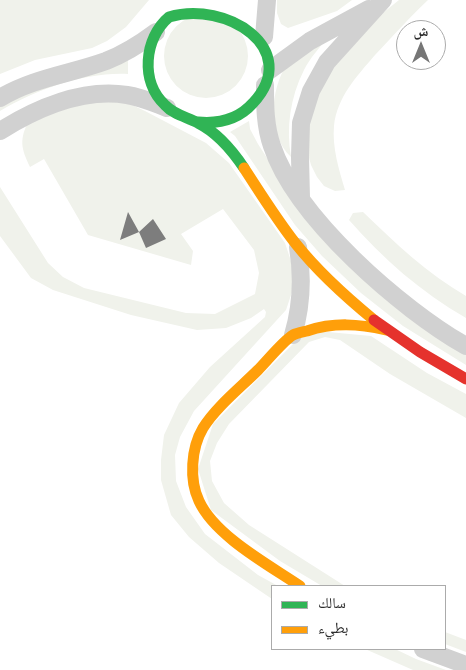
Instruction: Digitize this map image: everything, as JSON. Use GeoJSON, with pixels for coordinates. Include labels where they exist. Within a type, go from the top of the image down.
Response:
{"type":"FeatureCollection","features":[{"type":"Feature","properties":{"kind":"street"},"geometry":{"type":"LineString","coordinates":[[267,0],[260,30],[269,53],[265,116],[271,146],[284,173],[301,199],[345,251],[373,278],[450,337],[466,346]]}},
{"type":"Feature","properties":{"kind":"street"},"geometry":{"type":"LineString","coordinates":[[0,130],[18,119],[51,105],[86,96],[106,94],[128,95],[148,100],[168,108],[182,117],[198,122],[214,123],[230,120],[245,112],[257,100],[268,78],[310,41],[382,0]]}},
{"type":"Feature","properties":{"kind":"street"},"geometry":{"type":"LineString","coordinates":[[301,199],[301,123],[311,91],[328,62],[382,0]]}},
{"type":"Feature","properties":{"kind":"street"},"geometry":{"type":"LineString","coordinates":[[168,108],[157,95],[150,80],[148,64],[149,47],[156,32],[166,19],[179,9],[203,2]]}},
{"type":"Feature","properties":{"kind":"street"},"geometry":{"type":"LineString","coordinates":[[0,98],[48,77],[123,54],[156,32]]}},
{"type":"Feature","properties":{"kind":"street"},"geometry":{"type":"LineString","coordinates":[[198,122],[222,140],[232,151],[298,246],[355,304],[386,330],[438,364],[466,379]]}},
{"type":"Feature","properties":{"kind":"street"},"geometry":{"type":"LineString","coordinates":[[293,335],[299,314],[302,291],[302,269],[298,246]]}},
{"type":"Feature","properties":{"kind":"street"},"geometry":{"type":"LineString","coordinates":[[299,585],[230,538],[213,522],[199,501],[193,476],[194,452],[204,428],[219,409],[293,335],[339,324],[363,325],[386,330]]}},
{"type":"Feature","properties":{"kind":"street"},"geometry":{"type":"LineString","coordinates":[[426,650],[466,665]]}},
{"type":"Feature","properties":{"kind":"shaded area"},"geometry":{"type":"Polygon","coordinates":[[[0,0],[149,0],[126,27],[107,41],[92,48],[35,60],[0,74],[0,0]]]}},
{"type":"Feature","properties":{"kind":"shaded area"},"geometry":{"type":"Polygon","coordinates":[[[277,0],[352,0],[337,11],[288,28],[281,24],[277,13],[277,0]]]}},
{"type":"Feature","properties":{"kind":"shaded area"},"geometry":{"type":"Polygon","coordinates":[[[399,0],[428,0],[408,20],[396,20],[396,33],[355,79],[339,106],[334,126],[334,142],[336,158],[345,190],[335,191],[324,186],[311,165],[305,143],[309,98],[363,29],[399,0]]]}},
{"type":"Feature","properties":{"kind":"shaded area"},"geometry":{"type":"Polygon","coordinates":[[[206,14],[222,17],[236,26],[245,40],[248,56],[245,72],[236,86],[222,95],[206,98],[190,95],[176,86],[167,72],[164,56],[167,40],[176,26],[190,17],[206,14]]]}},
{"type":"Feature","properties":{"kind":"shaded area"},"geometry":{"type":"Polygon","coordinates":[[[329,36],[306,66],[295,91],[289,124],[291,157],[283,147],[275,124],[274,99],[277,86],[281,75],[290,61],[329,36]]]}},
{"type":"Feature","properties":{"kind":"shaded area"},"geometry":{"type":"Polygon","coordinates":[[[128,57],[128,74],[111,74],[78,79],[46,89],[0,111],[0,96],[128,57]]]}},
{"type":"Feature","properties":{"kind":"shaded area"},"geometry":{"type":"Polygon","coordinates":[[[101,98],[126,102],[145,111],[206,143],[229,163],[285,243],[292,264],[292,292],[286,310],[194,411],[180,437],[175,455],[176,481],[186,507],[205,534],[258,575],[276,585],[271,585],[271,598],[219,563],[189,537],[171,515],[161,480],[164,435],[179,403],[210,367],[265,317],[266,312],[264,309],[251,318],[226,328],[197,330],[131,315],[53,290],[31,278],[0,236],[0,187],[48,263],[63,277],[84,288],[186,313],[215,314],[255,294],[259,273],[254,250],[223,209],[181,234],[193,251],[191,265],[88,235],[44,159],[30,167],[22,144],[29,120],[101,98]]]}},
{"type":"Feature","properties":{"kind":"shaded area"},"geometry":{"type":"Polygon","coordinates":[[[249,121],[250,129],[258,144],[300,209],[466,351],[466,365],[403,326],[361,293],[322,256],[295,225],[235,136],[230,132],[249,121]]]}},
{"type":"Feature","properties":{"kind":"shaded area"},"geometry":{"type":"Polygon","coordinates":[[[363,212],[425,268],[466,296],[466,318],[418,286],[375,248],[349,220],[353,213],[363,212]]]}},
{"type":"Feature","properties":{"kind":"shaded area"},"geometry":{"type":"Polygon","coordinates":[[[307,330],[371,336],[427,373],[466,394],[466,418],[390,374],[340,340],[325,337],[309,342],[229,424],[217,443],[210,461],[212,481],[224,503],[249,525],[343,585],[320,585],[280,561],[211,510],[198,469],[213,424],[307,330]]]}},
{"type":"Feature","properties":{"kind":"shaded area"},"geometry":{"type":"Polygon","coordinates":[[[446,632],[466,640],[466,652],[446,644],[446,632]]]}},
{"type":"Feature","properties":{"kind":"shaded area"},"geometry":{"type":"Polygon","coordinates":[[[367,650],[397,650],[446,670],[413,670],[367,650]]]}},
{"type":"Feature","properties":{"kind":"building"},"geometry":{"type":"Polygon","coordinates":[[[128,212],[139,232],[120,240],[128,212]]]}},
{"type":"Feature","properties":{"kind":"building"},"geometry":{"type":"Polygon","coordinates":[[[153,219],[166,239],[146,248],[139,232],[153,219]]]}},
{"type":"Feature","properties":{"kind":"traffic: fast"},"geometry":{"type":"LineString","coordinates":[[198,122],[228,120],[247,109],[266,83],[269,64],[263,48],[251,33],[234,23],[213,16],[191,14],[169,17],[154,36],[148,60],[149,73],[157,95],[172,111],[198,123],[218,137],[244,168]]}},
{"type":"Feature","properties":{"kind":"traffic: slow"},"geometry":{"type":"LineString","coordinates":[[244,168],[282,226],[305,255],[333,284],[374,320]]}},
{"type":"Feature","properties":{"kind":"traffic: slow"},"geometry":{"type":"LineString","coordinates":[[298,585],[244,549],[217,526],[207,514],[199,501],[194,484],[194,454],[199,436],[215,412],[293,335],[317,328],[337,325],[366,326],[386,330]]}},
{"type":"Feature","properties":{"kind":"traffic: jam"},"geometry":{"type":"LineString","coordinates":[[374,320],[420,352],[466,379]]}}]}
